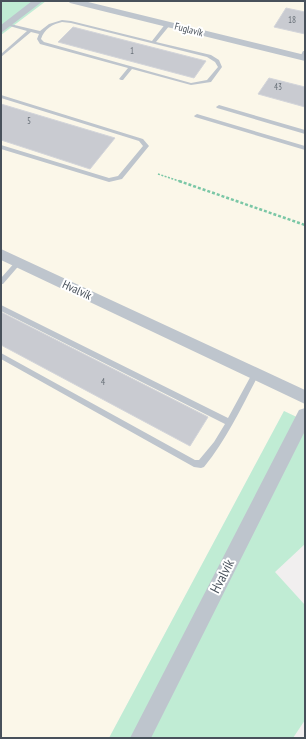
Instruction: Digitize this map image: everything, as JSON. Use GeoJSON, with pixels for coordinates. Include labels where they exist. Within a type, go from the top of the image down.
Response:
{"type":"FeatureCollection","features":[{"type":"Feature","properties":{"kind":"street"},"geometry":{"type":"LineString","coordinates":[[5,27],[38,1]]}},
{"type":"Feature","properties":{"kind":"street","name":"Fuglavík"},"geometry":{"type":"LineString","coordinates":[[73,1],[304,56]]}},
{"type":"Feature","properties":{"kind":"street","name":"Hvalvík"},"geometry":{"type":"LineString","coordinates":[[1,254],[305,397]]}},
{"type":"Feature","properties":{"kind":"street","name":"Hvalvík"},"geometry":{"type":"LineString","coordinates":[[140,738],[305,415]]}},
{"type":"Feature","properties":{"kind":"lane"},"geometry":{"type":"LineString","coordinates":[[67,21],[153,42],[212,58],[217,61],[220,67],[209,81],[198,84],[187,83],[45,44],[40,39],[41,34],[54,23],[67,21]]}},
{"type":"Feature","properties":{"kind":"lane"},"geometry":{"type":"LineString","coordinates":[[153,42],[168,24]]}},
{"type":"Feature","properties":{"kind":"lane"},"geometry":{"type":"LineString","coordinates":[[5,27],[30,30],[41,34]]}},
{"type":"Feature","properties":{"kind":"lane"},"geometry":{"type":"LineString","coordinates":[[1,56],[30,30]]}},
{"type":"Feature","properties":{"kind":"lane"},"geometry":{"type":"LineString","coordinates":[[121,79],[131,68]]}},
{"type":"Feature","properties":{"kind":"lane"},"geometry":{"type":"LineString","coordinates":[[1,96],[141,140],[146,146],[120,178],[109,180],[1,147]]}},
{"type":"Feature","properties":{"kind":"lane"},"geometry":{"type":"LineString","coordinates":[[219,107],[305,132]]}},
{"type":"Feature","properties":{"kind":"lane"},"geometry":{"type":"LineString","coordinates":[[197,116],[305,148]]}},
{"type":"Feature","properties":{"kind":"lane"},"geometry":{"type":"LineString","coordinates":[[1,282],[19,262]]}},
{"type":"Feature","properties":{"kind":"lane"},"geometry":{"type":"LineString","coordinates":[[1,308],[229,422]]}},
{"type":"Feature","properties":{"kind":"lane"},"geometry":{"type":"LineString","coordinates":[[1,356],[194,463],[201,464],[207,458],[229,422],[255,374]]}},
{"type":"Feature","properties":{"kind":"path"},"geometry":{"type":"LineString","coordinates":[[158,174],[305,225]]}},
{"type":"Feature","properties":{"kind":"shaded area"},"geometry":{"type":"Polygon","coordinates":[[[46,1],[298,1],[305,3],[305,421],[284,411],[109,738],[1,738],[1,35],[46,1]]]}},
{"type":"Feature","properties":{"kind":"green space"},"geometry":{"type":"Polygon","coordinates":[[[1,1],[46,1],[1,35],[1,1]]]}},
{"type":"Feature","properties":{"kind":"green space"},"geometry":{"type":"Polygon","coordinates":[[[284,411],[305,421],[305,544],[275,572],[305,605],[305,720],[293,738],[109,738],[284,411]]]}},
{"type":"Feature","properties":{"kind":"building"},"geometry":{"type":"Polygon","coordinates":[[[286,8],[305,12],[305,34],[274,27],[286,8]]]}},
{"type":"Feature","properties":{"kind":"building"},"geometry":{"type":"Polygon","coordinates":[[[73,27],[206,61],[194,78],[58,42],[73,27]]]}},
{"type":"Feature","properties":{"kind":"building"},"geometry":{"type":"Polygon","coordinates":[[[269,78],[305,87],[305,107],[258,94],[269,78]]]}},
{"type":"Feature","properties":{"kind":"building"},"geometry":{"type":"Polygon","coordinates":[[[1,104],[115,138],[90,169],[1,140],[1,104]]]}},
{"type":"Feature","properties":{"kind":"building"},"geometry":{"type":"Polygon","coordinates":[[[1,312],[208,417],[190,446],[1,345],[1,312]]]}}]}
